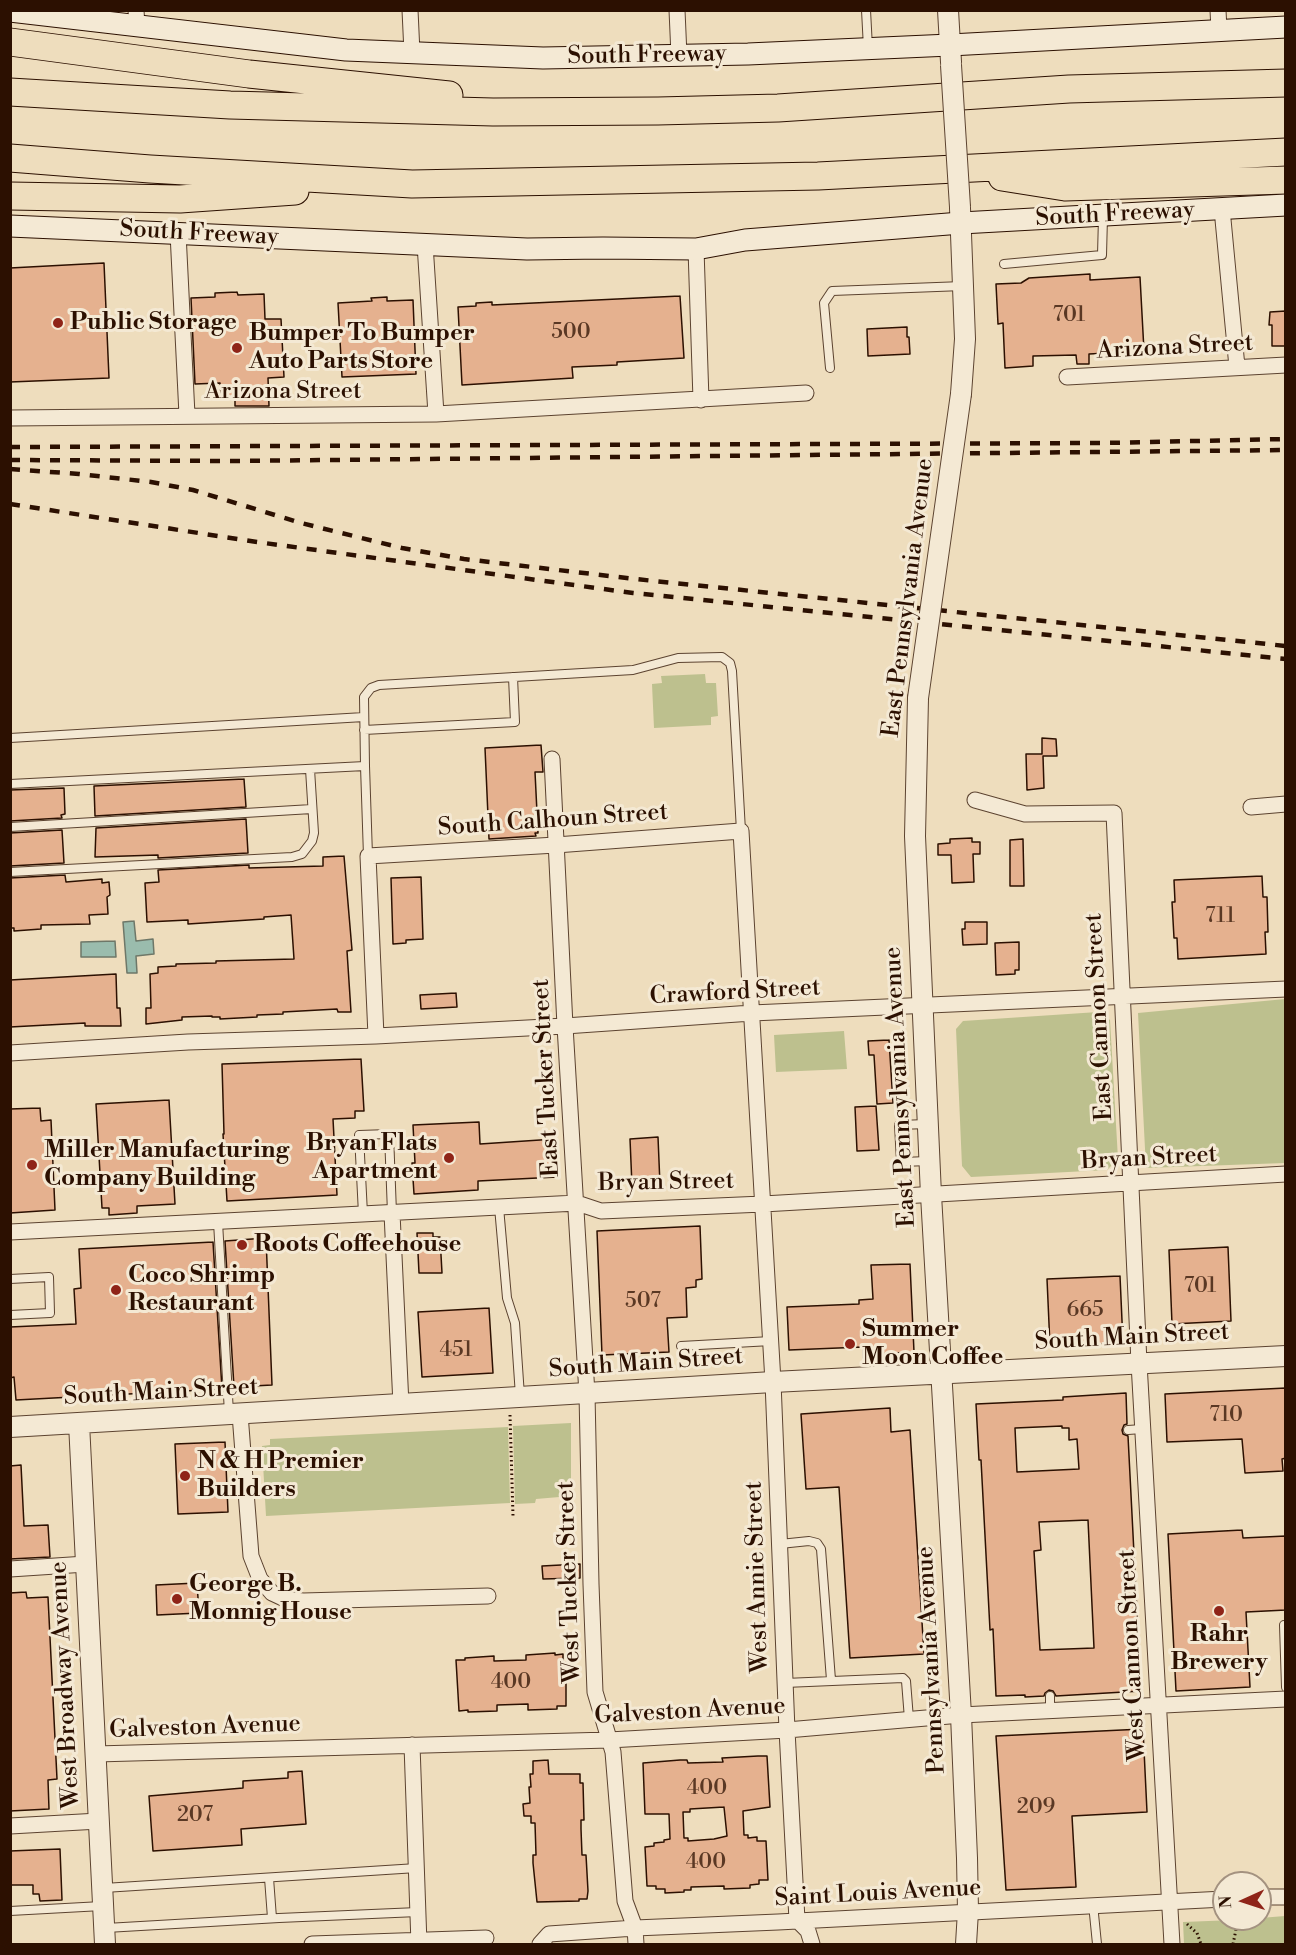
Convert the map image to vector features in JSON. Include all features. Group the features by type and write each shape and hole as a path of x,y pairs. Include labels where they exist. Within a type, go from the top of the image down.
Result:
{"highway":[{"path":"10,42 249,74 500,100 746,109"},
{"path":"1069,89 1286,67"},
{"path":"10,80 230,105"},
{"path":"10,92 230,105 494,112 746,109 1069,89 1286,84"},
{"path":"818,176 1286,152"},
{"path":"10,158 150,169 412,184"},
{"path":"10,196 180,199 412,184 818,176 981,174 1065,187 1286,180"}],"main road":[{"name":"South Freeway","path":"10,11 136,19 346,50 543,58 868,49 951,55 1218,20 1286,27"},
{"name":"South Freeway","path":"10,226 527,249 696,249 745,240 960,215 1103,215 1286,205"}],"street":[{"path":"410,10 412,53"},
{"path":"677,10 679,56"},
{"name":"East Pennsylvania Avenue","path":"941,1374 915,837 918,698 962,394 965,339 948,10"},
{"path":"1222,209 1237,368"},
{"path":"178,233 188,415"},
{"path":"425,244 436,414"},
{"path":"696,249 701,400"},
{"name":"Arizona Street","path":"1067,377 1286,365"},
{"name":"Arizona Street","path":"10,417 436,414 806,393"},
{"name":"East Tucker Street","path":"552,759 587,1394"},
{"name":"East Cannon Street","path":"975,800 1025,814 1114,813 1139,1363"},
{"path":"1251,807 1286,804"},
{"name":"South Calhoun Street","path":"368,856 741,831"},
{"name":"West Annie Street","path":"741,831 771,1341 797,1920 808,1931 812,1944"},
{"path":"368,856 376,1036"},
{"name":"Crawford Street","path":"10,1053 188,1042 376,1036 565,1026 752,1013 1286,989"},
{"name":"Bryan Street","path":"10,1232 577,1203 600,1211 763,1204 1286,1174"},
{"path":"392,1213 401,1405"},
{"name":"South Main Street","path":"10,1427 773,1382 1286,1356"},
{"name":"West Cannon Street","path":"1139,1363 1135,1429 1158,1705 1172,1944"},
{"name":"Pennsylvania Avenue","path":"941,1374 961,1715 968,1911 966,1944"},
{"name":"West Tucker Street","path":"587,1394 596,1692 613,1752 625,1901 635,1928 636,1944"},
{"path":"235,1415 251,1556 260,1579 272,1593 285,1599 303,1601 488,1596"},
{"name":"West Broadway Avenue","path":"79,1423 104,1940"},
{"path":"10,1569 86,1564"},
{"name":"Galveston Avenue","path":"96,1754 609,1740 787,1730 961,1715 1050,1703 1158,1705 1286,1699"},
{"path":"412,1745 419,1942"},
{"path":"10,1826 99,1821"},
{"name":"Saint Louis Avenue","path":"540,1944 549,1934 635,1928 1212,1899"},
{"path":"312,1944 486,1938"}],"lane":[{"path":"866,10 868,49"},
{"path":"1004,264 1102,255 1103,215"},
{"path":"830,368 824,303 832,291 964,286"},
{"path":"368,856 364,697 371,688 378,685 633,670 678,658 722,657 730,663 741,831"},
{"path":"364,730 515,722 513,677"},
{"path":"10,738 364,717"},
{"path":"10,784 365,766"},
{"path":"10,872 292,857 302,854 312,841 314,833 310,769"},
{"path":"10,827 312,809"},
{"path":"928,1124 899,1125 901,1162 930,1160"},
{"path":"363,1215 359,1135 388,1134 392,1213"},
{"path":"499,1208 507,1298 515,1323 515,1398"},
{"path":"218,1222 235,1415"},
{"path":"10,1279 49,1277 50,1313 10,1316"},
{"path":"681,1346 771,1341"},
{"path":"780,1544 809,1541 817,1543 821,1549 831,1680"},
{"path":"1286,1625 1286,1687"},
{"path":"785,1683 903,1678 906,1681 909,1719"},
{"path":"10,1911 103,1897 269,1878 417,1868"},
{"path":"269,1878 272,1918"},
{"path":"1093,1904 1096,1944"},
{"path":"104,1940 272,1918 418,1912"}],"path":[{"path":"513,1516 515,1398"},
{"path":"1187,1924 1197,1933 1201,1944"}],"green space":[{"path":"705,674 706,683 716,683 718,716 711,717 711,725 654,728 652,684 662,683 661,676"},
{"path":"1285,999 1285,1163 1146,1168 1138,1013"},
{"path":"1098,1012 1110,1020 1118,1159 1107,1170 971,1177 962,1166 956,1029 963,1021"},
{"path":"844,1031 847,1069 776,1072 774,1035"},
{"path":"571,1423 571,1496 536,1499 535,1503 515,1504 513,1426"},
{"path":"508,1427 510,1503 266,1516 262,1446 270,1445 270,1439"},
{"path":"1285,1916 1285,1944 1184,1944 1183,1922 1212,1921 1212,1931 1272,1931 1272,1917"}],"shaded area":[{"path":"134,921 136,941 153,939 154,954 136,956 137,973 127,973 123,922"},
{"path":"115,941 116,957 81,957 81,942"}],"building":[{"name":"Public Storage","path":"104,263 109,378 10,382 10,268"},
{"path":"1090,274 1090,280 1140,277 1144,351 1089,354 1089,364 1077,364 1076,355 1033,356 1033,366 1005,368 1003,323 998,324 996,284 1021,283 1029,278"},
{"name":"Bumper To Bumper Auto Parts Store","path":"237,292 238,295 264,294 265,319 281,319 284,377 268,378 269,406 235,406 235,396 220,397 220,383 195,384 191,298 215,297 215,293"},
{"path":"680,296 684,358 572,367 573,378 462,385 458,307 492,302 492,305"},
{"path":"387,297 387,301 413,300 416,374 342,377 338,303 372,301 371,298"},
{"path":"1286,311 1286,346 1272,346 1270,312"},
{"path":"907,327 910,354 868,356 867,329"},
{"path":"1042,738 1056,739 1057,756 1043,756 1044,788 1027,790 1026,754 1042,754"},
{"path":"541,745 543,772 535,772 538,833 535,833 536,836 489,839 485,748"},
{"path":"244,779 246,807 95,816 94,786"},
{"path":"64,788 65,814 61,815 62,818 10,821 10,790"},
{"path":"246,819 248,853 158,858 158,855 95,857 96,828"},
{"path":"62,830 64,863 10,866 10,833"},
{"path":"972,838 972,842 980,842 980,854 973,854 974,882 952,883 951,855 938,855 938,844 950,843 950,839"},
{"path":"1023,839 1024,886 1010,886 1010,840"},
{"path":"344,856 352,950 347,951 351,1012 338,1012 337,1009 220,1019 220,1017 212,1016 182,1017 182,1020 146,1024 146,1008 151,1008 150,974 158,973 158,967 216,963 216,961 294,959 291,915 188,924 188,920 147,922 145,883 159,882 158,870 249,865 249,868 323,866 323,857"},
{"path":"65,875 66,882 102,879 102,883 109,882 108,914 89,915 90,924 41,925 41,929 14,931 14,928 10,928 10,878"},
{"path":"1262,876 1263,897 1267,897 1266,954 1178,959 1172,902 1175,902 1174,880"},
{"path":"421,877 423,939 406,940 406,943 393,944 391,878"},
{"path":"965,922 987,922 987,944 963,945 962,929 965,929"},
{"path":"1019,942 1019,970 1015,970 1015,974 996,975 995,943"},
{"path":"116,974 117,1008 120,1008 121,1026 85,1026 85,1023 10,1027 10,980"},
{"path":"456,993 457,1007 421,1009 420,995"},
{"path":"889,1040 893,1103 877,1104 874,1055 869,1055 868,1041"},
{"path":"361,1059 364,1111 355,1111 355,1118 333,1119 337,1195 227,1201 222,1064"},
{"path":"169,1100 175,1204 137,1206 137,1213 109,1215 109,1208 102,1208 96,1104"},
{"path":"876,1106 879,1150 857,1151 855,1107"},
{"name":"Miller Manufacturing Company Building","path":"40,1108 41,1121 51,1120 55,1210 10,1213 10,1109"},
{"path":"479,1122 480,1144 555,1139 557,1177 478,1181 478,1190 414,1194 413,1125"},
{"path":"658,1137 660,1185 632,1186 630,1139"},
{"path":"700,1226 702,1279 696,1280 696,1287 686,1288 687,1317 667,1318 669,1352 602,1355 597,1231"},
{"path":"417,1233 433,1233 433,1237 440,1237 442,1273 419,1273"},
{"path":"266,1238 272,1385 234,1387 225,1241"},
{"path":"213,1242 222,1389 16,1400 14,1377 10,1378 10,1327 76,1324 74,1289 81,1288 79,1249"},
{"path":"1228,1247 1231,1321 1172,1324 1169,1250"},
{"path":"910,1264 914,1352 878,1354 879,1358 863,1358 863,1347 789,1350 787,1307 859,1304 859,1300 873,1299 871,1265"},
{"path":"1120,1276 1123,1343 1050,1346 1047,1279"},
{"path":"489,1308 493,1373 422,1377 418,1312"},
{"path":"1286,1388 1286,1458 1282,1459 1283,1471 1245,1473 1242,1439 1167,1442 1165,1394"},
{"path":"1126,1393 1127,1424 1122,1430 1123,1434 1128,1436 1141,1691 1056,1696 1053,1691 1049,1690 1044,1696 996,1696 976,1404 1063,1400 1063,1397","holes":["1062,1426 1062,1428 1069,1428 1069,1440 1077,1439 1079,1469 1017,1472 1015,1428","1088,1520 1094,1648 1040,1650 1034,1551 1041,1550 1039,1522"]},
{"path":"890,1408 891,1432 910,1430 924,1654 850,1658 839,1487 806,1489 801,1414"},
{"path":"225,1442 228,1512 178,1514 175,1444"},
{"path":"21,1465 24,1526 48,1525 50,1557 10,1559 10,1466"},
{"name":"Rahr Brewery","path":"1242,1530 1243,1538 1286,1536 1286,1610 1246,1612 1250,1687 1176,1691 1168,1534"},
{"path":"580,1564 580,1578 543,1579 542,1566"},
{"name":"George B. Monnig House","path":"197,1583 199,1613 157,1615 156,1585"},
{"path":"26,1592 27,1598 48,1597 57,1779 48,1780 49,1809 10,1811 10,1593"},
{"path":"555,1653 555,1655 563,1654 563,1662 566,1662 566,1706 557,1706 557,1709 528,1710 528,1704 497,1705 497,1711 459,1711 456,1660 494,1656 494,1661 526,1660 526,1655"},
{"path":"1143,1729 1147,1812 1072,1816 1076,1887 1006,1890 996,1736"},
{"path":"767,1756 770,1807 743,1811 744,1835 748,1835 748,1838 757,1837 757,1841 766,1841 768,1880 759,1880 759,1884 750,1885 750,1888 691,1887 691,1890 684,1890 684,1892 665,1893 665,1889 647,1886 645,1847 670,1839 669,1814 645,1814 643,1763 680,1760 687,1760 688,1763 723,1762 722,1758","holes":["724,1807 727,1836 688,1841 688,1838 684,1838 683,1812 690,1812 690,1809"]},
{"path":"548,1760 549,1774 580,1774 580,1783 583,1783 582,1855 586,1855 588,1891 587,1899 579,1899 579,1901 537,1902 533,1863 533,1855 536,1855 535,1823 531,1823 531,1816 524,1816 523,1804 530,1803 529,1787 531,1787 530,1774 533,1774 533,1761"},
{"path":"302,1771 306,1824 241,1829 242,1845 153,1851 149,1796 243,1788 243,1781 288,1778 288,1772"},
{"path":"60,1849 62,1900 40,1901 39,1894 33,1894 33,1885 10,1885 10,1851"}],"railway":[{"path":"10,447 1103,443 1286,439"},
{"path":"10,460 233,461 1286,450"},
{"path":"10,469 151,482 193,490 301,523 402,548 464,559 635,579 1286,646"},
{"path":"10,504 257,542 633,593 1286,659"}],"place":[{"name":"Public Storage","path":"58,323"},
{"name":"Bumper To Bumper Auto Parts Store","path":"237,348"},
{"name":"Bryan Flats Apartment","path":"449,1158"},
{"name":"Miller Manufacturing Company Building","path":"32,1165"},
{"name":"Roots Coffeehouse","path":"242,1245"},
{"name":"Coco Shrimp Restaurant","path":"116,1290"},
{"name":"Summer Moon Coffee","path":"850,1344"},
{"name":"N & H Premier Builders","path":"185,1476"},
{"name":"George B. Monnig House","path":"177,1599"},
{"name":"Rahr Brewery","path":"1219,1611"}]}
